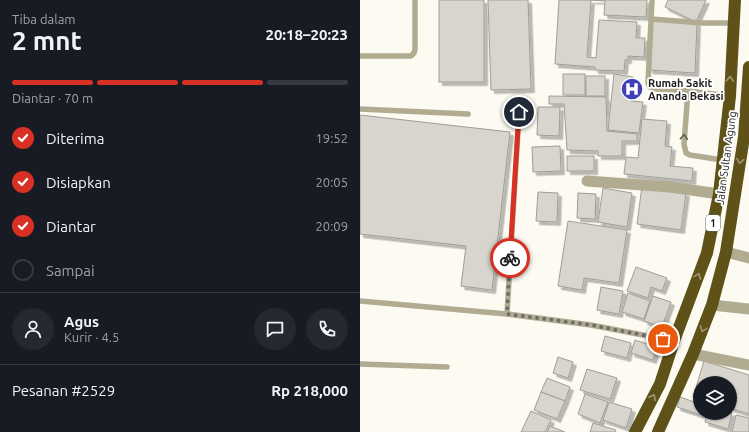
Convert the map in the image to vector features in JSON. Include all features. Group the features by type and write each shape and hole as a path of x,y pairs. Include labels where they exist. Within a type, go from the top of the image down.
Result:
{"highway":[{"name":"Jalan Sultan Agung","path":"635,432 660,384 674,341 707,253 719,194 730,96 735,0"},
{"name":"Jalan Sultan Agung","path":"658,432 693,354 712,305 726,252 746,138 749,67"}],"street":[{"path":"587,180 670,187 719,194"},
{"path":"726,252 749,258"},
{"path":"712,305 749,309"},
{"path":"693,354 749,365"}],"lane":[{"path":"360,56 411,56 413,54 415,49 415,0"},
{"path":"652,0 648,83 650,87 657,89 730,96"},
{"path":"651,19 703,23 733,23"},
{"path":"688,91 684,144 686,153 722,160"},
{"path":"360,109 468,114"},
{"path":"507,314 519,112"},
{"path":"360,301 507,314 591,325 674,341"},
{"path":"360,364 447,367"}],"building":[{"path":"439,0 484,0 484,82 439,82"},
{"path":"488,0 528,0 531,89 491,90"},
{"path":"559,0 591,0 587,57 596,58 599,20 637,22 636,38 645,38 644,57 628,56 628,60 625,60 624,71 595,70 595,67 555,64"},
{"path":"591,0 647,0 646,17 604,15 605,1"},
{"path":"668,0 706,0 696,22 665,7"},
{"path":"651,19 697,23 695,73 649,70"},
{"path":"563,74 585,74 585,95 563,95"},
{"path":"614,74 633,77 631,101 643,102 639,133 608,130"},
{"path":"586,76 605,76 605,96 586,96"},
{"path":"549,96 606,97 607,131 637,134 637,141 622,141 622,156 598,156 598,151 567,150 564,104 549,104"},
{"path":"538,107 560,107 559,136 537,135"},
{"path":"360,115 510,132 492,290 461,286 466,246 360,234"},
{"path":"642,119 667,121 665,146 672,147 670,166 693,168 692,181 624,174 626,157 638,158"},
{"path":"560,146 561,171 533,172 532,147"},
{"path":"567,156 594,156 594,171 567,171"},
{"path":"642,186 686,193 681,230 637,224"},
{"path":"603,188 632,193 627,227 598,222"},
{"path":"538,192 558,193 557,222 536,221"},
{"path":"578,193 596,194 595,219 577,218"},
{"path":"568,221 627,230 619,283 584,278 582,290 558,286"},
{"path":"636,267 667,278 662,291 651,287 648,298 627,291"},
{"path":"601,287 623,291 619,314 597,310"},
{"path":"628,293 650,301 644,319 622,312"},
{"path":"653,296 671,302 662,327 644,321"},
{"path":"605,336 631,343 627,358 601,351"},
{"path":"635,340 657,347 653,360 631,353"},
{"path":"558,357 573,362 568,378 553,373"},
{"path":"704,361 749,375 749,414 737,410 737,376 699,376"},
{"path":"587,369 617,378 610,399 580,390"},
{"path":"547,378 570,387 565,401 541,392"},
{"path":"541,392 565,401 557,419 534,410"},
{"path":"585,394 608,402 600,423 578,414"},
{"path":"680,397 693,402 693,412 677,407"},
{"path":"609,402 632,409 626,428 603,420"},
{"path":"531,411 551,420 545,432 521,432"},
{"path":"737,415 749,418 749,432 732,432 735,420 737,420"},
{"path":"705,420 730,420 728,429 705,422"},
{"path":"593,423 616,430 615,432 590,432"},
{"path":"550,426 565,432 547,432"}],"way so far":[{"path":"510,258 507,314 591,325 663,339"}],"place":[{"name":"Rumah Sakit Ananda Bekasi","path":"632,89"}],"route":[{"path":"510,258 519,112"}]}
